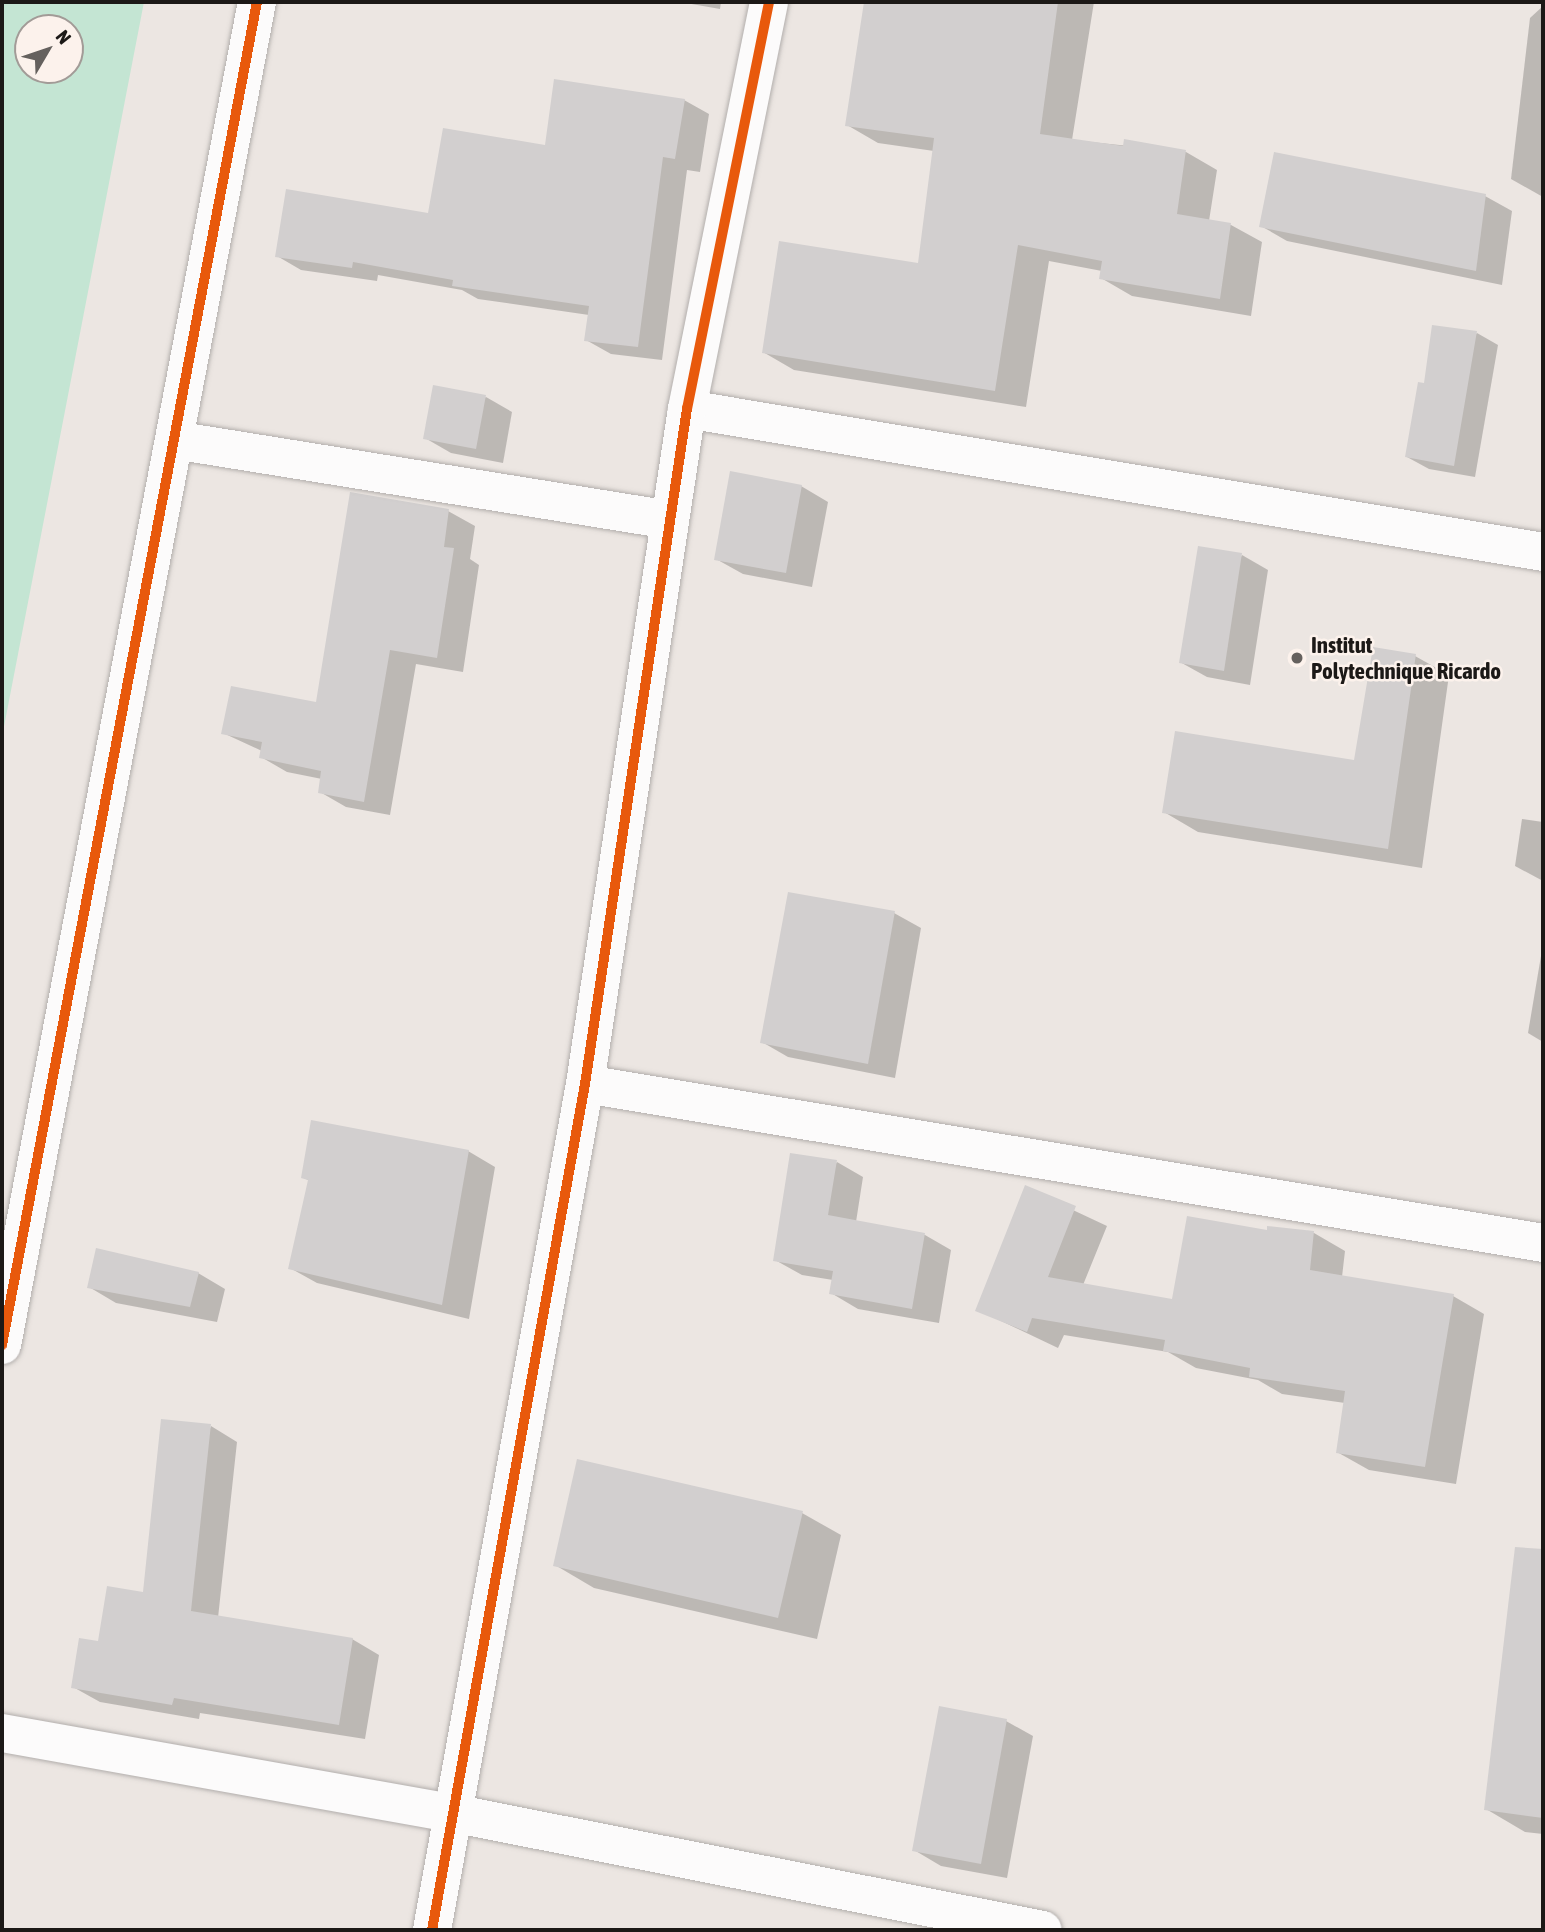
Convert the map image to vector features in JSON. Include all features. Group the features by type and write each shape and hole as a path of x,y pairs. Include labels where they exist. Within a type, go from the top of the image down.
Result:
{"street":[{"path":"2,1345 257,2"},
{"path":"432,1930 585,1084 687,409 769,2"},
{"path":"687,409 1543,552"},
{"path":"174,440 670,520"},
{"path":"585,1084 1543,1243"},
{"path":"2,1733 452,1813 1043,1930"}],"green space":[{"path":"2,2 144,2 2,737"}],"building":[{"path":"864,2 1058,2 1040,134 1123,146 1124,139 1186,150 1177,214 1231,223 1220,299 1099,279 1102,261 1018,245 995,391 762,353 779,241 918,263 934,138 845,126"},
{"path":"554,79 685,99 675,159 663,157 638,347 584,341 589,306 452,286 453,280 353,262 352,268 275,257 286,189 428,213 443,128 545,145"},
{"path":"1274,152 1486,194 1476,271 1259,227"},
{"path":"1432,325 1477,331 1454,466 1405,457 1418,382 1424,383"},
{"path":"433,385 486,395 476,449 423,439"},
{"path":"730,471 802,485 786,573 714,560"},
{"path":"350,492 449,509 444,547 454,548 437,658 390,650 364,802 318,793 321,771 259,758 262,742 221,734 231,686 316,702"},
{"path":"1198,546 1242,553 1224,671 1179,663"},
{"path":"1373,647 1416,654 1388,849 1162,813 1175,731 1354,760"},
{"path":"788,892 895,911 868,1064 760,1043"},
{"path":"311,1120 469,1150 442,1305 288,1269 308,1180 301,1178"},
{"path":"790,1153 837,1160 828,1215 925,1233 912,1309 829,1294 833,1271 773,1261"},
{"path":"1025,1185 1076,1206 1048,1277 1172,1299 1187,1216 1267,1230 1267,1226 1314,1231 1310,1270 1454,1294 1425,1467 1336,1453 1345,1391 1249,1377 1250,1368 1163,1351 1165,1340 1032,1318 1027,1332 975,1311"},
{"path":"96,1248 199,1272 190,1307 87,1288"},
{"path":"161,1419 211,1424 191,1611 353,1638 339,1725 174,1698 172,1705 71,1688 79,1638 98,1641 107,1586 143,1592"},
{"path":"577,1459 803,1511 778,1618 553,1566"},
{"path":"1515,1547 1543,1549 1543,1818 1484,1810"},
{"path":"939,1706 1007,1719 981,1864 912,1851"}],"cycle path":[{"path":"2,1345 257,2"},
{"path":"432,1930 585,1084 687,409 769,2"}],"place":[{"name":"Institut Polytechnique Ricardo","path":"1297,658"}]}
